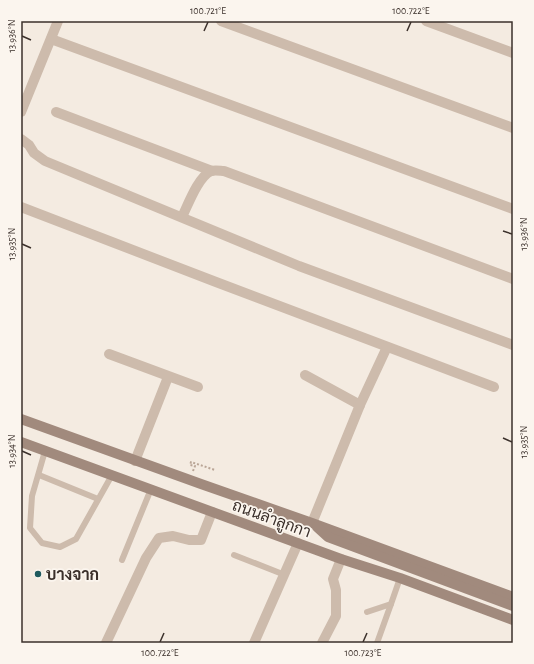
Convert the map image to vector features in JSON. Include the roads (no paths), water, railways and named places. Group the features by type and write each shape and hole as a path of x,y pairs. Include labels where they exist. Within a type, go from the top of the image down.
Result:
{"main road":[{"name":"ถนนลำลูกกา","path":"21,419 312,522 513,597"},
{"name":"ถนนลำลูกกา","path":"21,442 513,620"},
{"name":"ถนนลำลูกกา","path":"312,522 328,537 513,606"}],"street":[{"path":"21,112 58,21"},
{"path":"221,21 513,128"},
{"path":"426,21 513,53"},
{"path":"51,39 513,209"},
{"path":"56,112 212,171 224,171 513,279"},
{"path":"21,139 29,145 34,153 45,160 299,266 513,345"},
{"path":"182,217 196,188 202,179 212,171"},
{"path":"21,207 494,387"},
{"path":"312,522 360,405 387,347"},
{"path":"109,354 198,387"},
{"path":"305,375 360,405"},
{"path":"135,460 168,377"},
{"path":"106,643 146,558 159,538 173,536 189,540 201,540 212,512"},
{"path":"254,643 298,543"},
{"path":"322,643 336,616 336,590 333,579 341,559"}],"lane":[{"path":"45,451 32,496 30,528 42,543 60,547 76,539 112,475"},
{"path":"39,475 98,499"},
{"path":"122,560 151,489"},
{"path":"234,556 285,575"},
{"path":"377,643 400,578"},
{"path":"367,612 391,604"}],"place":[{"name":"บางจาก","path":"38,574"}]}
